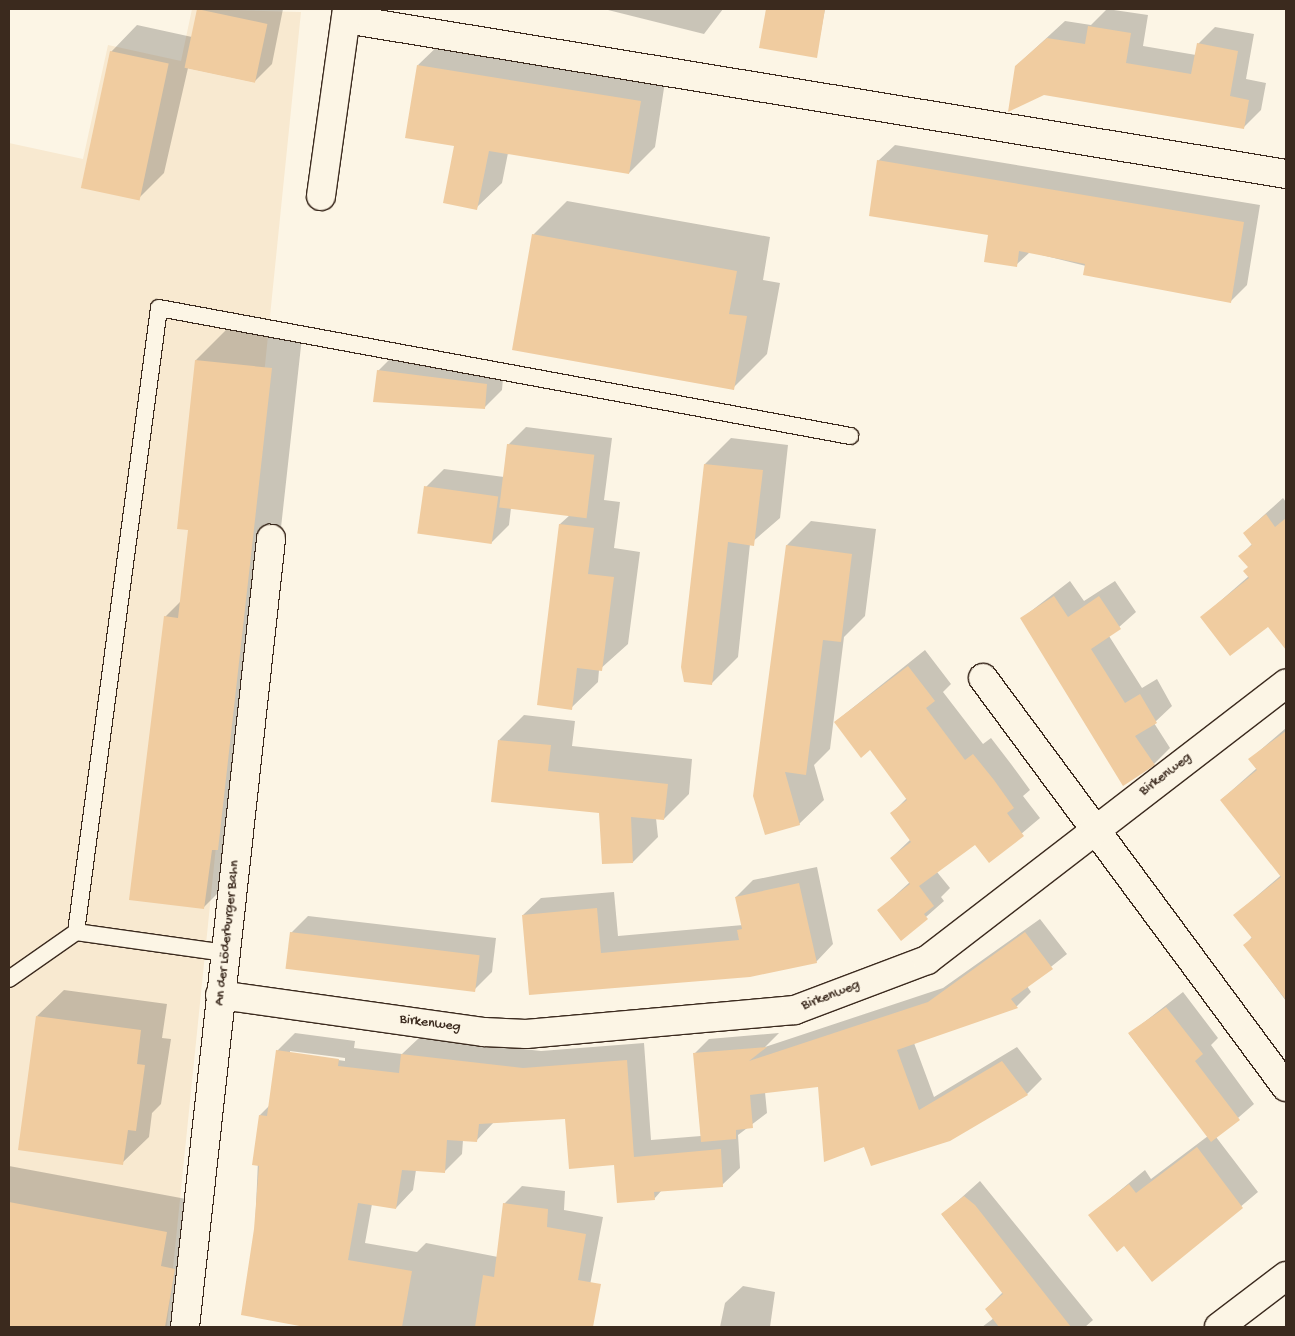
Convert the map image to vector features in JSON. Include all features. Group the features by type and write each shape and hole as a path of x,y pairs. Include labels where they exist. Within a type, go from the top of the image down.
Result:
{"street":[{"path":"321,196 346,14 1286,174"},
{"name":"An der Löderburger Bahn","path":"185,1327 271,539"},
{"path":"983,678 1093,830 1286,1087"},
{"name":"Birkenweg","path":"220,995 484,1032 526,1034 795,1010 927,960 1093,830 1286,684"},
{"path":"1219,1327 1286,1276"}],"lane":[{"path":"76,932 159,308 850,436"},
{"path":"9,979 76,932 226,952"}],"shaded area":[{"path":"192,9 301,12 167,1327 9,1327 9,143 83,159 108,45 181,61"}],"building":[{"path":"197,9 267,24 255,83 185,68"},
{"path":"766,9 825,9 817,58 759,48"},
{"path":"1088,26 1131,33 1126,63 1191,74 1197,43 1238,51 1230,96 1249,100 1244,129 1044,95 1008,112 1015,66 1047,38 1085,44"},
{"path":"110,51 169,63 140,200 81,188"},
{"path":"417,65 641,101 629,174 489,151 477,210 443,203 454,146 405,138"},
{"path":"877,160 1244,222 1231,303 1083,275 1085,264 1019,251 1017,267 984,262 988,235 869,216"},
{"path":"532,234 737,271 729,314 747,316 734,390 512,350"},
{"path":"195,360 272,368 218,850 212,850 204,909 129,900 164,616 178,618 188,530 177,529"},
{"path":"377,370 487,384 485,409 373,402"},
{"path":"507,444 594,455 587,518 499,508"},
{"path":"704,464 763,470 754,546 728,542 712,685 684,682 681,667"},
{"path":"424,486 498,496 492,544 417,534"},
{"path":"1266,514 1275,527 1286,518 1286,650 1268,627 1230,656 1200,617 1249,578 1243,571 1248,567 1238,556 1252,545 1243,533"},
{"path":"559,524 594,528 588,574 614,577 602,671 577,668 572,710 537,705"},
{"path":"786,545 852,554 841,642 823,640 806,775 785,772 800,825 765,835 753,796"},
{"path":"1054,596 1068,617 1099,596 1121,629 1091,649 1125,703 1140,694 1157,723 1135,736 1155,765 1123,786 1020,618"},
{"path":"908,666 935,701 926,708 965,760 973,754 994,780 1014,808 1007,813 1024,836 989,863 975,845 919,886 934,906 924,914 928,919 901,941 877,910 910,884 890,858 911,842 890,813 907,800 870,750 861,758 834,722"},
{"path":"1286,731 1286,1000 1243,945 1252,938 1233,915 1281,877 1220,800 1257,770 1248,759"},
{"path":"498,740 551,745 548,771 668,784 664,820 631,817 633,863 602,864 599,813 491,802"},
{"path":"799,883 817,963 750,977 529,995 522,915 597,908 601,953 739,940 737,930 742,929 735,897"},
{"path":"290,932 480,955 475,992 285,969"},
{"path":"1025,932 1053,969 1011,999 1018,1008 897,1050 919,1110 1002,1061 1028,1095 950,1141 871,1166 864,1147 824,1162 818,1087 750,1095 753,1128 736,1130 736,1139 701,1142 693,1053 767,1047 749,1061 928,1002"},
{"path":"1166,1007 1203,1054 1195,1061 1240,1120 1211,1142 1128,1033"},
{"path":"36,1016 141,1030 137,1064 145,1065 136,1131 128,1130 123,1165 18,1150"},
{"path":"276,1050 339,1059 338,1066 399,1073 401,1054 523,1068 627,1060 634,1157 721,1149 723,1187 654,1192 655,1200 617,1203 614,1165 569,1169 565,1119 479,1124 477,1142 447,1140 445,1173 402,1170 396,1209 358,1203 348,1260 412,1271 402,1327 305,1327 241,1315 254,1229 259,1166 252,1165 259,1115 267,1116"},
{"path":"1197,1147 1243,1208 1152,1282 1124,1246 1117,1252 1088,1215 1129,1184 1136,1193"},
{"path":"964,1196 975,1205 1071,1327 999,1327 985,1309 1003,1294 941,1214"},
{"path":"9,1202 167,1232 161,1266 175,1269 165,1327 9,1327"},
{"path":"503,1203 548,1209 547,1227 586,1234 578,1280 601,1284 593,1327 475,1327 483,1275 494,1277"}]}
